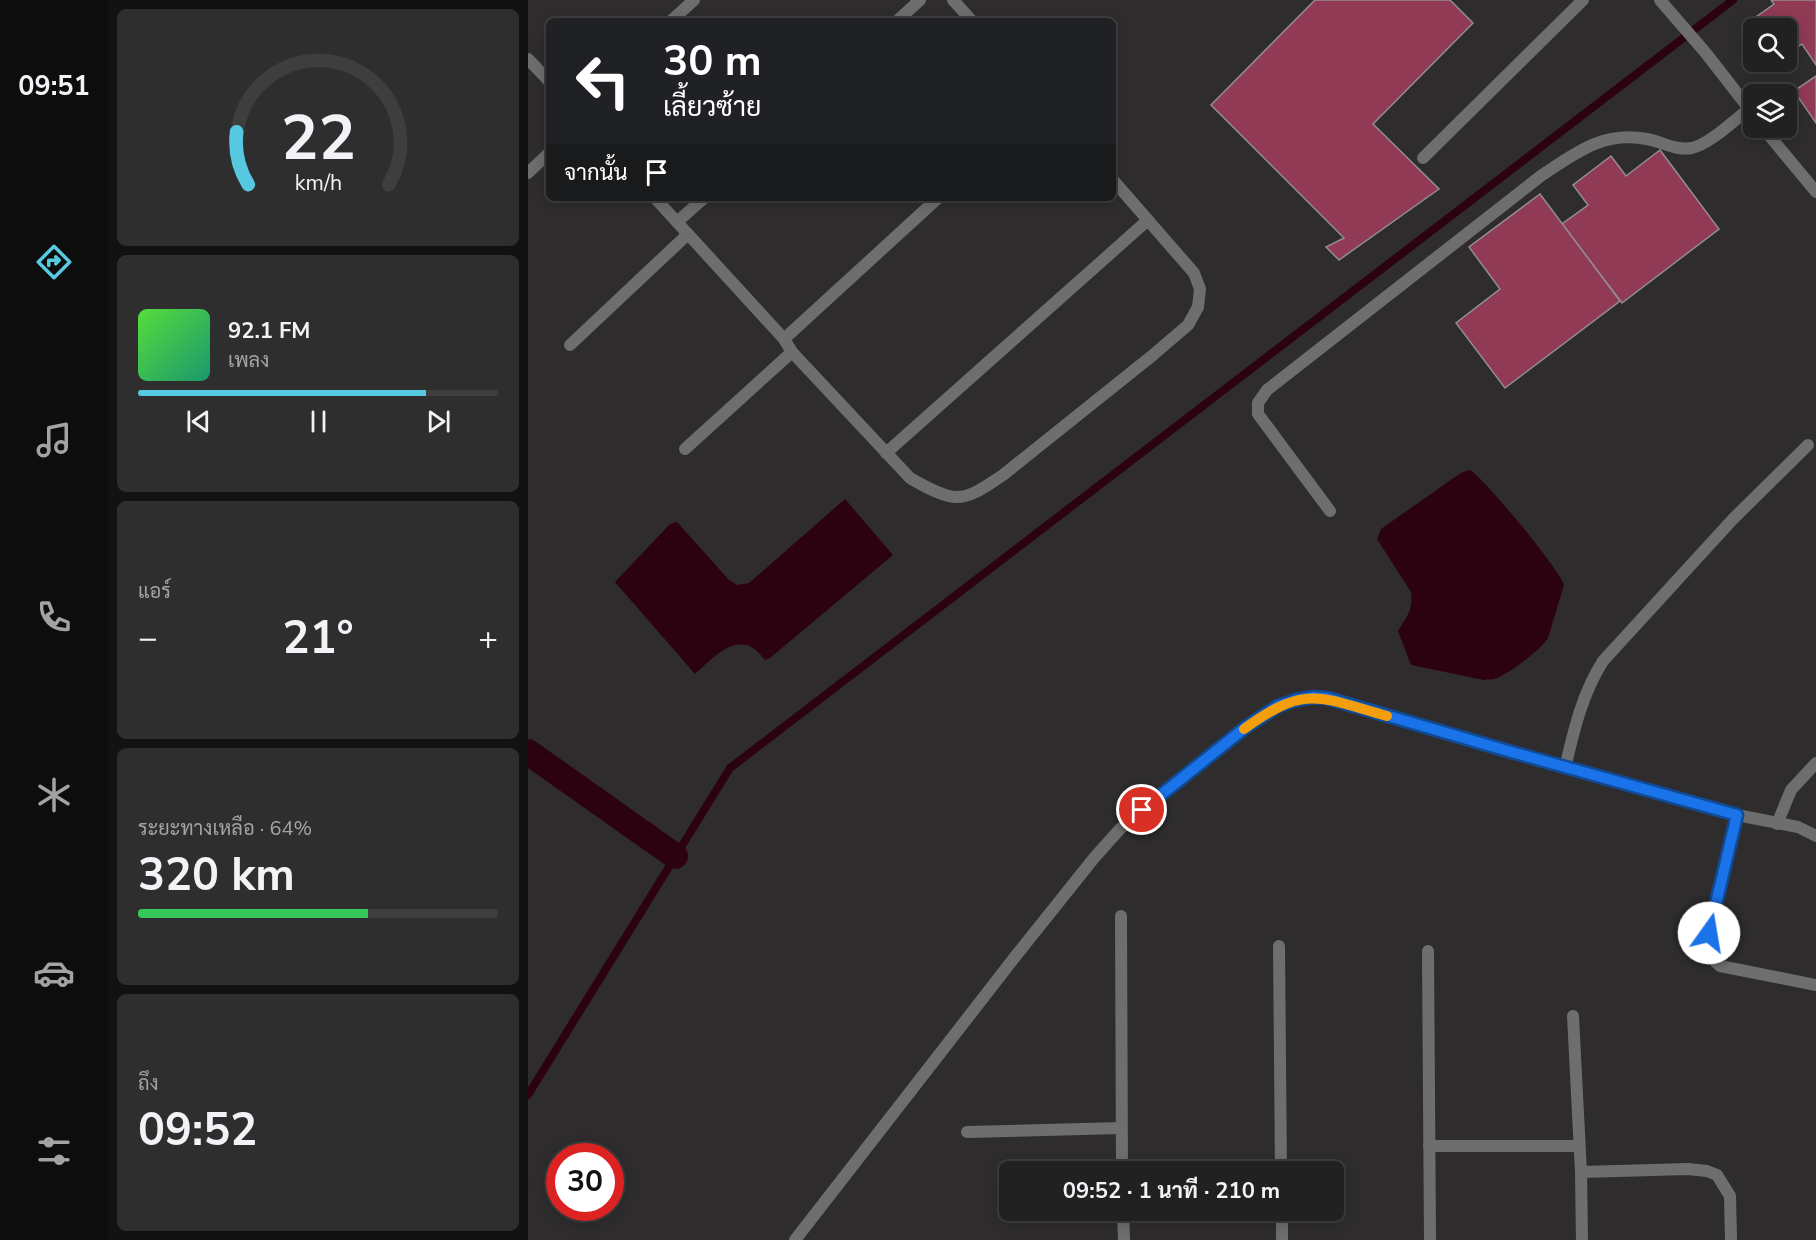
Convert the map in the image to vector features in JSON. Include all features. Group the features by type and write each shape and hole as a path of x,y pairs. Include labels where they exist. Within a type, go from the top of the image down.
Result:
{"street":[{"path":"674,18 694,0"},
{"path":"900,18 920,0"},
{"path":"953,0 969,18"},
{"path":"1423,158 1583,0"},
{"path":"1660,0 1705,52 1743,102"},
{"path":"528,59 546,78"},
{"path":"1330,512 1258,414 1258,403 1268,390 1542,175 1587,146 1609,139 1634,137 1650,139 1675,148 1692,148 1706,142 1743,117"},
{"path":"1771,138 1816,192"},
{"path":"528,172 546,156"},
{"path":"659,201 784,339 792,352 910,478 954,497 977,492 1003,476 1188,325 1198,307 1200,289 1194,273 1116,183"},
{"path":"677,222 701,201"},
{"path":"784,339 935,201"},
{"path":"886,453 1148,220"},
{"path":"570,345 688,234"},
{"path":"685,449 792,352"},
{"path":"1565,768 1584,696 1603,661 1732,519 1808,445"},
{"path":"795,1240 1018,953 1120,829 1169,787 1246,727 1278,706 1313,697 1327,698 1565,768 1737,815 1798,827 1816,836"},
{"path":"1777,824 1791,790 1816,763"},
{"path":"1737,815 1709,933 1708,947 1712,959 1720,966 1816,985"},
{"path":"1121,916 1122,1161"},
{"path":"1279,946 1281,1161"},
{"path":"1428,951 1430,1240"},
{"path":"1574,1016 1582,1240"},
{"path":"967,1132 1121,1128"},
{"path":"1429,1146 1578,1146"},
{"path":"1581,1172 1688,1169 1707,1171 1717,1175 1730,1196 1731,1240"},
{"path":"1123,1221 1124,1240"},
{"path":"1282,1221 1282,1240"}],"shaded area":[{"path":"1470,470 1521,525 1550,562 1564,585 1548,638 1544,643 1500,677 1484,680 1411,665 1398,631 1410,609 1411,592 1377,539 1381,529 1455,477"},
{"path":"845,499 893,555 765,660 751,647 731,646 695,674 615,582 670,524 677,522 729,580 737,585 749,583"}],"building":[{"path":"1315,0 1450,0 1473,23 1373,124 1439,189 1339,260 1326,247 1344,238 1211,105"},
{"path":"1771,0 1816,0 1816,65 1802,44 1797,47 1797,18 1755,18 1774,4"},
{"path":"1816,76 1816,123 1797,95 1797,89"},
{"path":"1660,150 1719,229 1622,303 1562,224 1588,205 1573,185 1611,156 1626,176"},
{"path":"1540,194 1620,301 1505,388 1456,323 1500,289 1469,247"}],"waterway":[{"path":"528,1095 730,768 1733,0"},
{"path":"528,752 675,856"}],"slow traffic":[{"path":"1244,729 1278,706 1313,697 1327,698 1387,716"}],"route":[{"path":"1142,810 1246,727 1278,706 1313,697 1327,698 1737,815 1709,933"}]}
